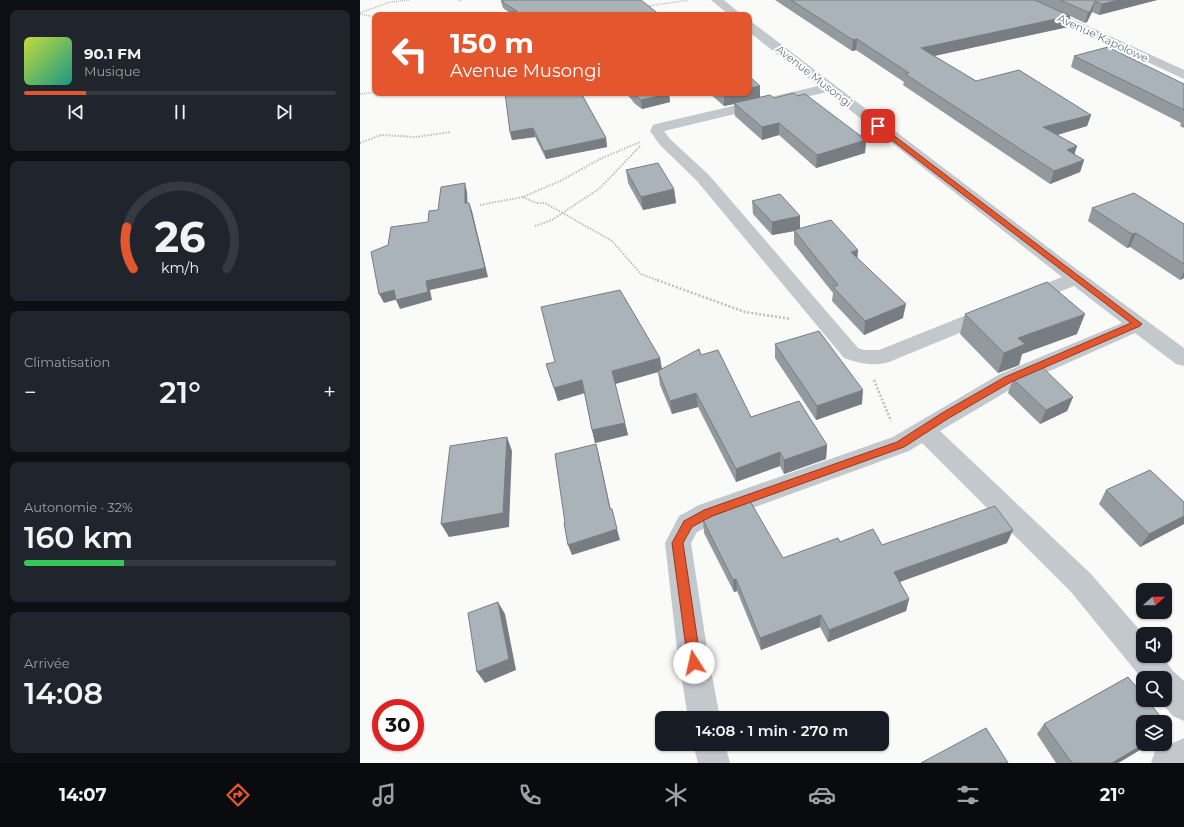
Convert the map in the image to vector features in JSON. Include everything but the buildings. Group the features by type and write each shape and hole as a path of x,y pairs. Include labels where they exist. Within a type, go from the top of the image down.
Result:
{"street":[{"path":"717,0 732,12"},
{"name":"Avenue Kapolowe","path":"1022,0 1184,75"},
{"name":"Avenue Musongi","path":"752,28 1076,278 1184,359"},
{"path":"828,88 665,126 658,128 657,131 665,142 703,178 851,353 864,357 881,357 1076,278"},
{"path":"703,711 692,649 678,543 688,524 708,513 901,444 1008,380 1137,324"},
{"path":"924,430 1082,583 1155,671"},
{"path":"1172,691 1184,705"},
{"path":"711,751 714,763"},
{"path":"1167,763 1184,754"}],"path":[{"path":"360,14 390,2 409,0"},
{"path":"644,7 689,0"},
{"path":"360,14 372,16"},
{"path":"360,94 372,92"},
{"path":"360,143 381,135 416,137 451,132"},
{"path":"480,205 523,197 560,181 600,159 644,140"},
{"path":"535,226 552,220 600,188 638,149"},
{"path":"523,197 536,203 545,203 612,241 641,274 745,312 827,324"},
{"path":"864,357 901,444"}],"route":[{"path":"694,663 678,543 688,524 708,513 901,444 1008,380 1137,324 878,126"}]}
